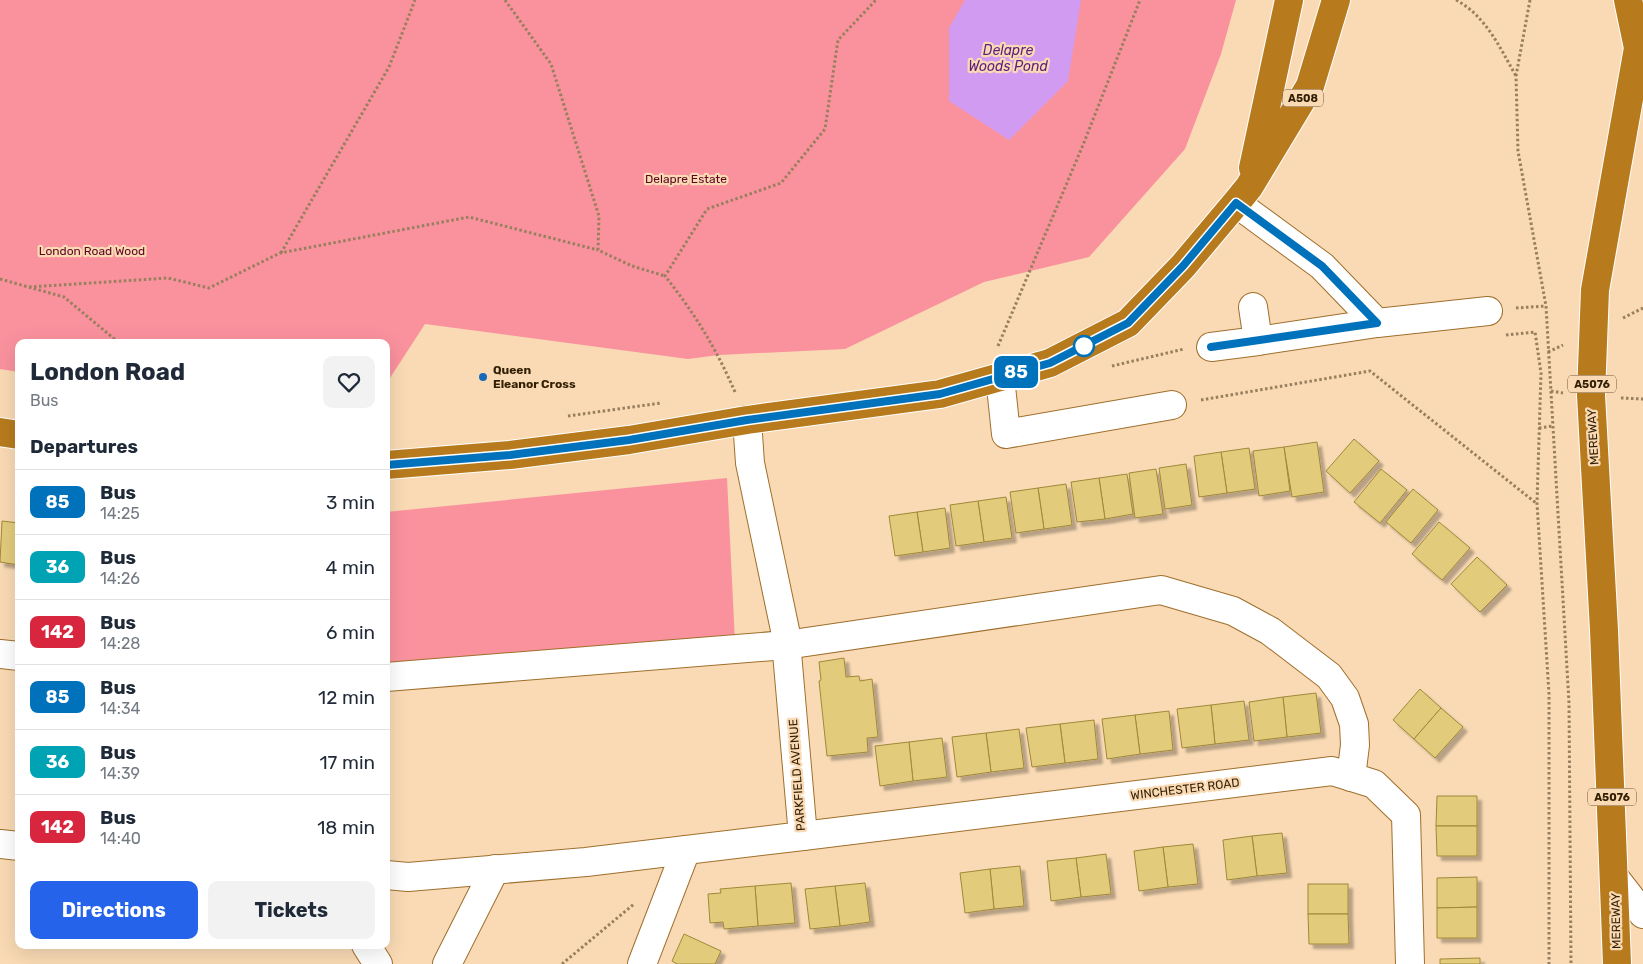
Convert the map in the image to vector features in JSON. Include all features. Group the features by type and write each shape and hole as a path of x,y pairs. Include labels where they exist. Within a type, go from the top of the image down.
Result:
{"highway":[{"name":"A508","path":"1242,195 1289,0"},
{"name":"A508","path":"390,465 510,455 629,440 747,420 940,394 1050,363 1128,323 1183,266 1242,195 1310,86 1336,0"},
{"name":"MEREWAY","path":"1617,964 1615,878 1591,395 1595,290 1638,48 1628,0"},
{"path":"0,432 15,434"}],"street":[{"path":"1242,195 1322,266 1377,323"},
{"path":"1254,307 1258,341"},
{"path":"1211,347 1377,323 1488,310"},
{"path":"991,379 1006,434 1172,405"},
{"name":"PARKFIELD AVENUE","path":"390,875 408,877 495,869 803,836 785,630 750,464 747,420"},
{"path":"390,677 786,645 1161,590 1233,610 1270,631 1329,676 1345,698 1354,724 1355,745 1351,777"},
{"path":"0,654 15,656"},
{"name":"WINCHESTER ROAD","path":"803,836 1332,771 1374,784 1406,815 1410,964"},
{"path":"0,844 15,846"},
{"path":"642,964 686,850"},
{"path":"447,964 495,869"},
{"name":"MEREWAY","path":"1615,878 1643,914"},
{"path":"369,949 378,964"}],"path":[{"path":"280,253 389,67 415,0"},
{"path":"505,0 551,64 598,216 598,250"},
{"path":"665,276 707,209 781,182 825,129 838,40 876,0"},
{"path":"991,379 1140,0"},
{"path":"1456,0 1466,5 1486,25 1516,76"},
{"path":"1530,0 1516,76 1518,151 1546,306 1569,704 1571,964"},
{"path":"29,287 168,278 209,288 280,253 469,217 598,250 632,266 665,276 696,316 719,355 747,420"},
{"path":"0,279 64,297 114,339"},
{"path":"1535,332 1541,373 1536,503 1549,694 1549,964"},
{"path":"1104,368 1176,349 1211,347"},
{"path":"1172,405 1370,371 1536,503"},
{"path":"1539,428 1553,426"},
{"path":"562,964 621,912 637,902"}],"green space":[{"name":"Delapre Estate","path":"0,0 1236,0 1221,54 1185,149 1089,257 984,282 845,349 719,355 688,359 425,324 390,378 390,339 15,339 15,371 0,369"},
{"path":"727,478 735,642 390,670 390,512"}],"water":[{"name":"Delapre Woods Pond","path":"965,0 1081,0 1068,81 1009,140 949,101 949,28"}],"building":[{"path":"1354,439 1379,461 1350,493 1326,471"},
{"path":"1317,442 1324,492 1292,497 1284,447"},
{"path":"1284,447 1290,491 1259,496 1253,451"},
{"path":"1249,448 1255,489 1227,493 1221,452"},
{"path":"1221,452 1227,493 1199,497 1194,456"},
{"path":"1186,464 1192,505 1165,509 1159,468"},
{"path":"1156,469 1163,514 1135,518 1129,473"},
{"path":"1381,469 1407,490 1380,523 1354,502"},
{"path":"1127,474 1133,514 1105,519 1099,478"},
{"path":"1099,478 1105,519 1077,522 1071,482"},
{"path":"1066,484 1072,525 1044,529 1038,488"},
{"path":"1038,488 1044,529 1016,533 1010,492"},
{"path":"1413,489 1438,510 1411,543 1386,522"},
{"path":"1006,497 1012,538 984,542 978,501"},
{"path":"978,501 984,542 956,546 950,505"},
{"path":"945,508 950,548 923,552 917,512"},
{"path":"917,512 923,552 895,556 889,516"},
{"path":"2,521 15,523 15,564 0,562"},
{"path":"1439,522 1470,548 1442,580 1412,554"},
{"path":"1477,557 1507,585 1480,612 1451,584"},
{"path":"844,658 846,677 859,676 860,681 872,679 878,737 867,738 868,752 827,756 819,681 821,680 819,662"},
{"path":"1420,689 1441,708 1414,739 1393,720"},
{"path":"1316,693 1321,733 1287,737 1283,697"},
{"path":"1283,697 1287,737 1254,741 1249,702"},
{"path":"1244,701 1249,740 1215,744 1211,705"},
{"path":"1211,705 1215,744 1182,748 1177,709"},
{"path":"1441,708 1463,727 1435,758 1414,739"},
{"path":"1169,711 1173,750 1140,754 1135,715"},
{"path":"1135,715 1140,754 1107,759 1102,719"},
{"path":"1094,720 1098,759 1065,763 1060,724"},
{"path":"1060,724 1065,763 1032,767 1026,728"},
{"path":"1019,729 1024,768 991,772 986,733"},
{"path":"986,733 991,772 957,777 952,737"},
{"path":"942,738 947,777 913,781 909,742"},
{"path":"909,742 913,781 880,786 875,746"},
{"path":"1437,796 1477,796 1477,826 1436,826"},
{"path":"1436,826 1477,826 1477,856 1437,856"},
{"path":"1282,833 1287,873 1257,876 1252,836"},
{"path":"1252,836 1257,876 1227,880 1223,840"},
{"path":"1193,844 1198,884 1168,887 1163,847"},
{"path":"1163,847 1168,887 1139,891 1134,851"},
{"path":"1106,854 1111,894 1081,897 1076,858"},
{"path":"1076,858 1081,897 1051,901 1047,861"},
{"path":"1020,866 1024,906 994,909 990,869"},
{"path":"990,869 994,909 965,913 960,873"},
{"path":"1477,877 1477,907 1437,908 1437,878"},
{"path":"791,883 795,923 758,926 755,886"},
{"path":"865,883 870,922 840,926 835,886"},
{"path":"1308,884 1348,884 1348,914 1308,914"},
{"path":"755,886 758,926 724,929 723,922 710,923 708,894 721,893 720,889"},
{"path":"835,886 840,926 810,929 805,889"},
{"path":"1477,907 1477,938 1437,938 1437,908"},
{"path":"1308,914 1348,914 1349,944 1309,944"},
{"path":"684,934 721,951 715,964 677,964 672,961"},
{"path":"1480,958 1480,964 1440,964 1440,959"}],"bus line":[{"name":"85","path":"390,465 510,455 629,440 747,420 940,394 1050,363 1128,323 1183,266 1236,203 1322,266 1377,323 1211,347"}],"place":[{"name":"Queen Eleanor Cross","path":"483,377"}],"park label":[{"name":"London Road Wood","path":"92,251"}]}
